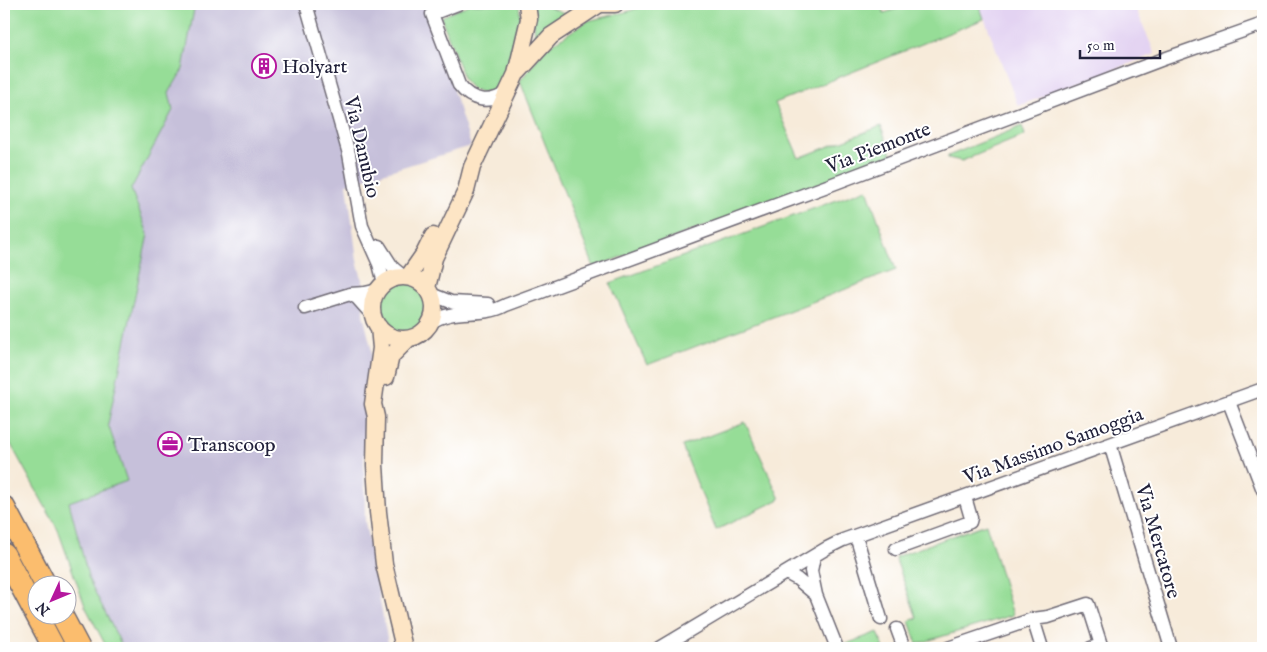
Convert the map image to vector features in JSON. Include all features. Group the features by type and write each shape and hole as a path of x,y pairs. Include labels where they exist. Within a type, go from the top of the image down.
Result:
{"highway":[{"path":"4,507 40,574"},
{"path":"4,554 54,648"},
{"path":"66,624 79,648"}],"street":[{"name":"Via Danubio","path":"306,4 349,154 362,226 380,264 381,286"},
{"path":"458,4 432,14 459,85 472,98 482,100 492,100 507,92"},
{"path":"429,291 434,258 466,191 472,167 516,74 529,19 527,4"},
{"path":"516,74 550,36 591,4 614,4"},
{"name":"Via Piemonte","path":"430,322 448,314 498,310 506,305 1263,24"},
{"path":"406,277 424,254 458,186 472,167"},
{"name":"Via Danubio","path":"359,212 393,268 406,277"},
{"path":"305,308 350,294 365,293 391,279 406,277 418,280 429,291 434,302 434,312 425,330 417,336 398,338 389,335 357,298 350,294"},
{"path":"381,286 374,298 381,348 374,404 376,418 375,465 380,540 404,648"},
{"name":"Via Piemonte","path":"429,291 451,302 506,305"},
{"path":"376,418 380,408 391,356 408,338"},
{"name":"Via Massimo Samoggia","path":"660,648 827,548 1263,389"},
{"path":"1229,402 1263,490"},
{"name":"Via Mercatore","path":"1110,444 1171,648"},
{"path":"896,549 970,522 972,518 965,497"},
{"path":"856,536 881,618"},
{"path":"814,556 811,571 816,595 837,648"},
{"path":"786,573 797,579 816,595"},
{"path":"948,648 1033,619 1048,617 1088,604 1101,645 1091,648"},
{"path":"1033,619 1042,648"},
{"path":"897,629 904,648"}],"shaded area":[{"path":"195,4 458,4 432,14 459,85 453,90 471,146 347,184 357,260 364,287 363,314 371,347 372,370 364,459 365,522 389,648 123,648 89,580 69,501 127,481 108,424 148,234 131,189 173,110 169,93 183,69"},
{"path":"979,4 1134,4 1155,54 1018,106"}],"green space":[{"path":"4,4 195,4 183,69 169,93 173,110 131,189 148,234 108,424 127,481 69,502 89,580 123,648 107,648 85,606 78,586 78,574 74,574 58,530 4,432"},
{"path":"470,4 519,4 521,24 518,52 502,84 492,92 481,93 473,90 464,80 441,17"},
{"path":"532,4 543,4 569,15 539,38 535,35"},
{"path":"646,4 881,4 884,13 912,4 979,4 984,19 775,103 799,158 881,126 892,157 594,267 520,81 545,49 587,21 630,11"},
{"path":"1022,126 1025,135 962,161 948,158 948,156"},
{"path":"867,189 896,270 647,365 610,283"},
{"path":"403,282 413,284 421,289 426,297 428,307 426,317 421,325 413,330 403,332 393,330 385,325 380,317 378,307 380,297 385,289 393,284"},
{"path":"745,422 780,499 716,530 682,446"},
{"path":"986,524 1013,615 917,644 909,621 917,618 895,557"},
{"path":"878,632 884,648 848,648 846,644"}],"place":[{"name":"Holyart","path":"264,66"},
{"name":"Transcoop","path":"170,444"}]}
